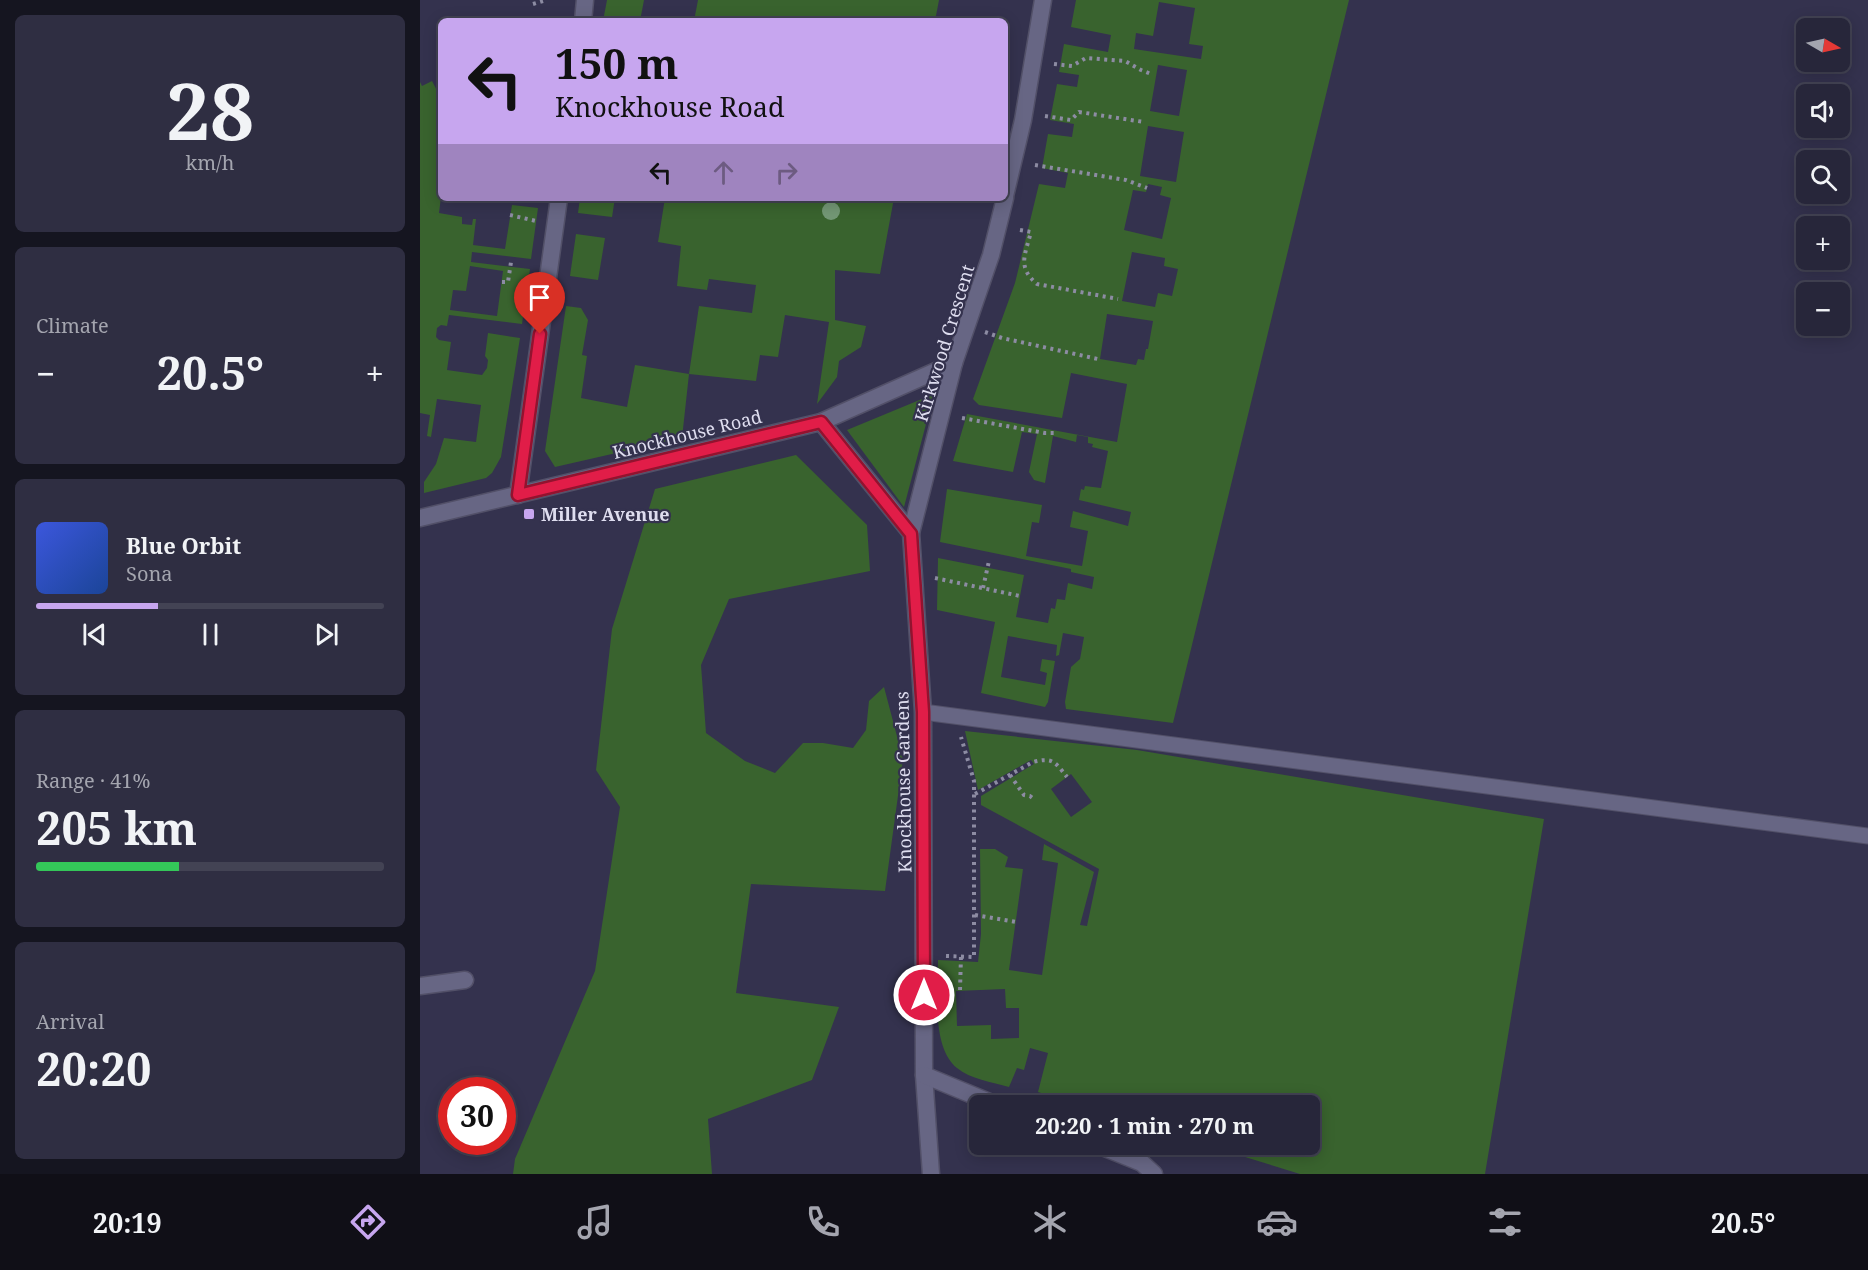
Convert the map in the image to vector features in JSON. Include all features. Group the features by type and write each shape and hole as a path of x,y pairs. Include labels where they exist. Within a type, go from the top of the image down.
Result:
{"street":[{"path":"582,18 585,0"},
{"name":"Kirkwood Crescent","path":"1008,184 1024,113 1043,0"},
{"path":"518,495 559,201"},
{"name":"Kirkwood Crescent","path":"911,534 954,363 991,255 1004,201"},
{"name":"Knockhouse Road","path":"420,519 821,422 954,363"},
{"path":"821,422 911,534"},
{"name":"Knockhouse Gardens","path":"911,534 923,712 924,1075 931,1174"},
{"path":"420,986 465,980"},
{"path":"924,1075 972,1095"},
{"path":"1122,1155 1142,1163 1154,1174"}],"lane":[{"path":"923,712 1868,836"}],"path":[{"path":"533,4 543,1"},
{"path":"1032,62 1072,66 1086,58 1125,61 1151,74"},
{"path":"1024,113 1071,120 1079,112 1144,122"},
{"path":"1013,161 1126,180 1147,188"},
{"path":"998,225 1031,232 1023,264 1027,276 1037,284 1118,299"},
{"path":"502,282 508,282 511,262"},
{"path":"968,325 1002,338 1098,359"},
{"path":"941,414 1044,433 1058,433"},
{"path":"983,588 989,561"},
{"path":"914,573 1020,596"},
{"path":"924,955 974,957 974,781 963,741 948,716"},
{"path":"975,794 1033,762 1049,760 1055,762 1067,777"},
{"path":"1010,775 1024,795 1035,800"},
{"path":"975,915 1016,922"},
{"path":"960,990 961,956"}],"green space":[{"path":"607,0 644,0 641,18 604,18"},
{"path":"698,0 939,0 936,18 695,18"},
{"path":"1076,0 1349,0 1173,723 1066,709 1065,702 1071,667 1080,659 1084,637 1063,633 1059,655 1056,656 1057,645 1008,636 1001,677 1045,685 1047,673 1040,671 1042,659 1055,661 1048,702 1045,707 981,693 995,622 937,610 938,558 1024,575 1016,617 1048,623 1051,608 1055,609 1057,599 1065,600 1068,583 1092,589 1094,577 1071,572 1071,569 940,542 947,489 1042,505 1039,523 1032,522 1026,556 1082,566 1088,531 1070,527 1073,511 1128,526 1131,512 1079,500 1081,489 1084,490 1085,486 1101,488 1108,451 1092,447 1093,444 1088,443 1088,437 1077,435 1076,442 1053,436 1045,483 1034,480 1029,472 1037,434 1022,432 1013,472 953,461 967,414 1117,442 1127,384 1071,373 1062,418 979,405 973,399 1015,283 1039,184 1065,188 1068,173 1042,168 1048,134 1072,137 1074,124 1050,120 1057,84 1077,87 1079,75 1059,72 1064,44 1108,52 1111,35 1071,27","holes":["1159,2 1195,8 1189,44 1203,46 1201,59 1134,49 1136,33 1153,36","1158,65 1187,70 1179,116 1150,111","1148,126 1184,132 1176,182 1140,176","1148,184 1162,187 1160,195 1171,198 1162,239 1124,230 1133,190 1146,192","1132,252 1165,258 1164,266 1178,269 1172,296 1158,293 1155,307 1122,301","1107,314 1153,321 1144,360 1138,359 1136,365 1100,359"]},
{"path":"432,81 438,92 439,213 462,217 462,224 472,225 473,219 476,219 473,245 505,249 512,205 538,208 531,259 472,252 471,262 530,269 522,324 449,315 447,326 441,325 437,328 436,337 439,340 451,342 447,370 482,375 487,368 488,360 485,356 488,333 520,338 501,457 492,473 486,478 424,493 424,482 436,464 444,438 476,442 481,405 437,399 431,437 427,436 430,415 420,413 420,82 422,86","holes":["470,266 503,271 497,316 450,310 453,290 466,291"]},
{"path":"580,201 615,201 612,217 578,213"},
{"path":"665,201 893,201 880,274 835,270 835,320 866,326 861,347 839,361 837,377 817,404 829,322 785,315 778,357 760,355 756,381 689,374 699,306 752,313 756,285 709,279 707,290 677,286 681,246 658,242"},
{"path":"576,234 605,238 598,280 570,276"},
{"path":"566,306 581,308 588,320 582,355 587,356 581,398 627,407 635,365 689,374 682,438 555,467 545,451"},
{"path":"934,394 904,507 847,430"},
{"path":"796,455 867,525 870,571 729,599 701,665 706,733 745,761 775,773 803,743 823,743 853,748 866,730 869,701 884,687 903,759 885,891 751,884 736,993 839,1007 812,1080 708,1119 712,1174 513,1174 515,1159 595,971 620,807 596,770 612,629 655,489"},
{"path":"965,731 1137,750 1544,819 1485,1174 1300,1174 1238,1155 1320,1155 1320,1095 1047,1095 1038,1092 1048,1053 1030,1048 1024,1070 1017,1068 1009,1087 975,1078 957,1068 949,1059 940,1033 937,1002 938,960 978,962 981,934 980,849 995,849 1008,857 1005,867 1023,869 1009,970 1042,975 1058,863 1042,860 1044,844 1094,872 1080,925 1087,926 1099,869 981,805 981,796 1034,764 1031,760 978,790","holes":["1071,774 1092,802 1071,817 1051,789","1005,989 1006,1008 1019,1008 1019,1038 991,1039 991,1025 957,1026 956,991"]}],"place":[{"name":"Miller Avenue","path":"529,514"}],"route":[{"path":"540,334 518,495 821,422 911,534 923,712 924,995"}]}
